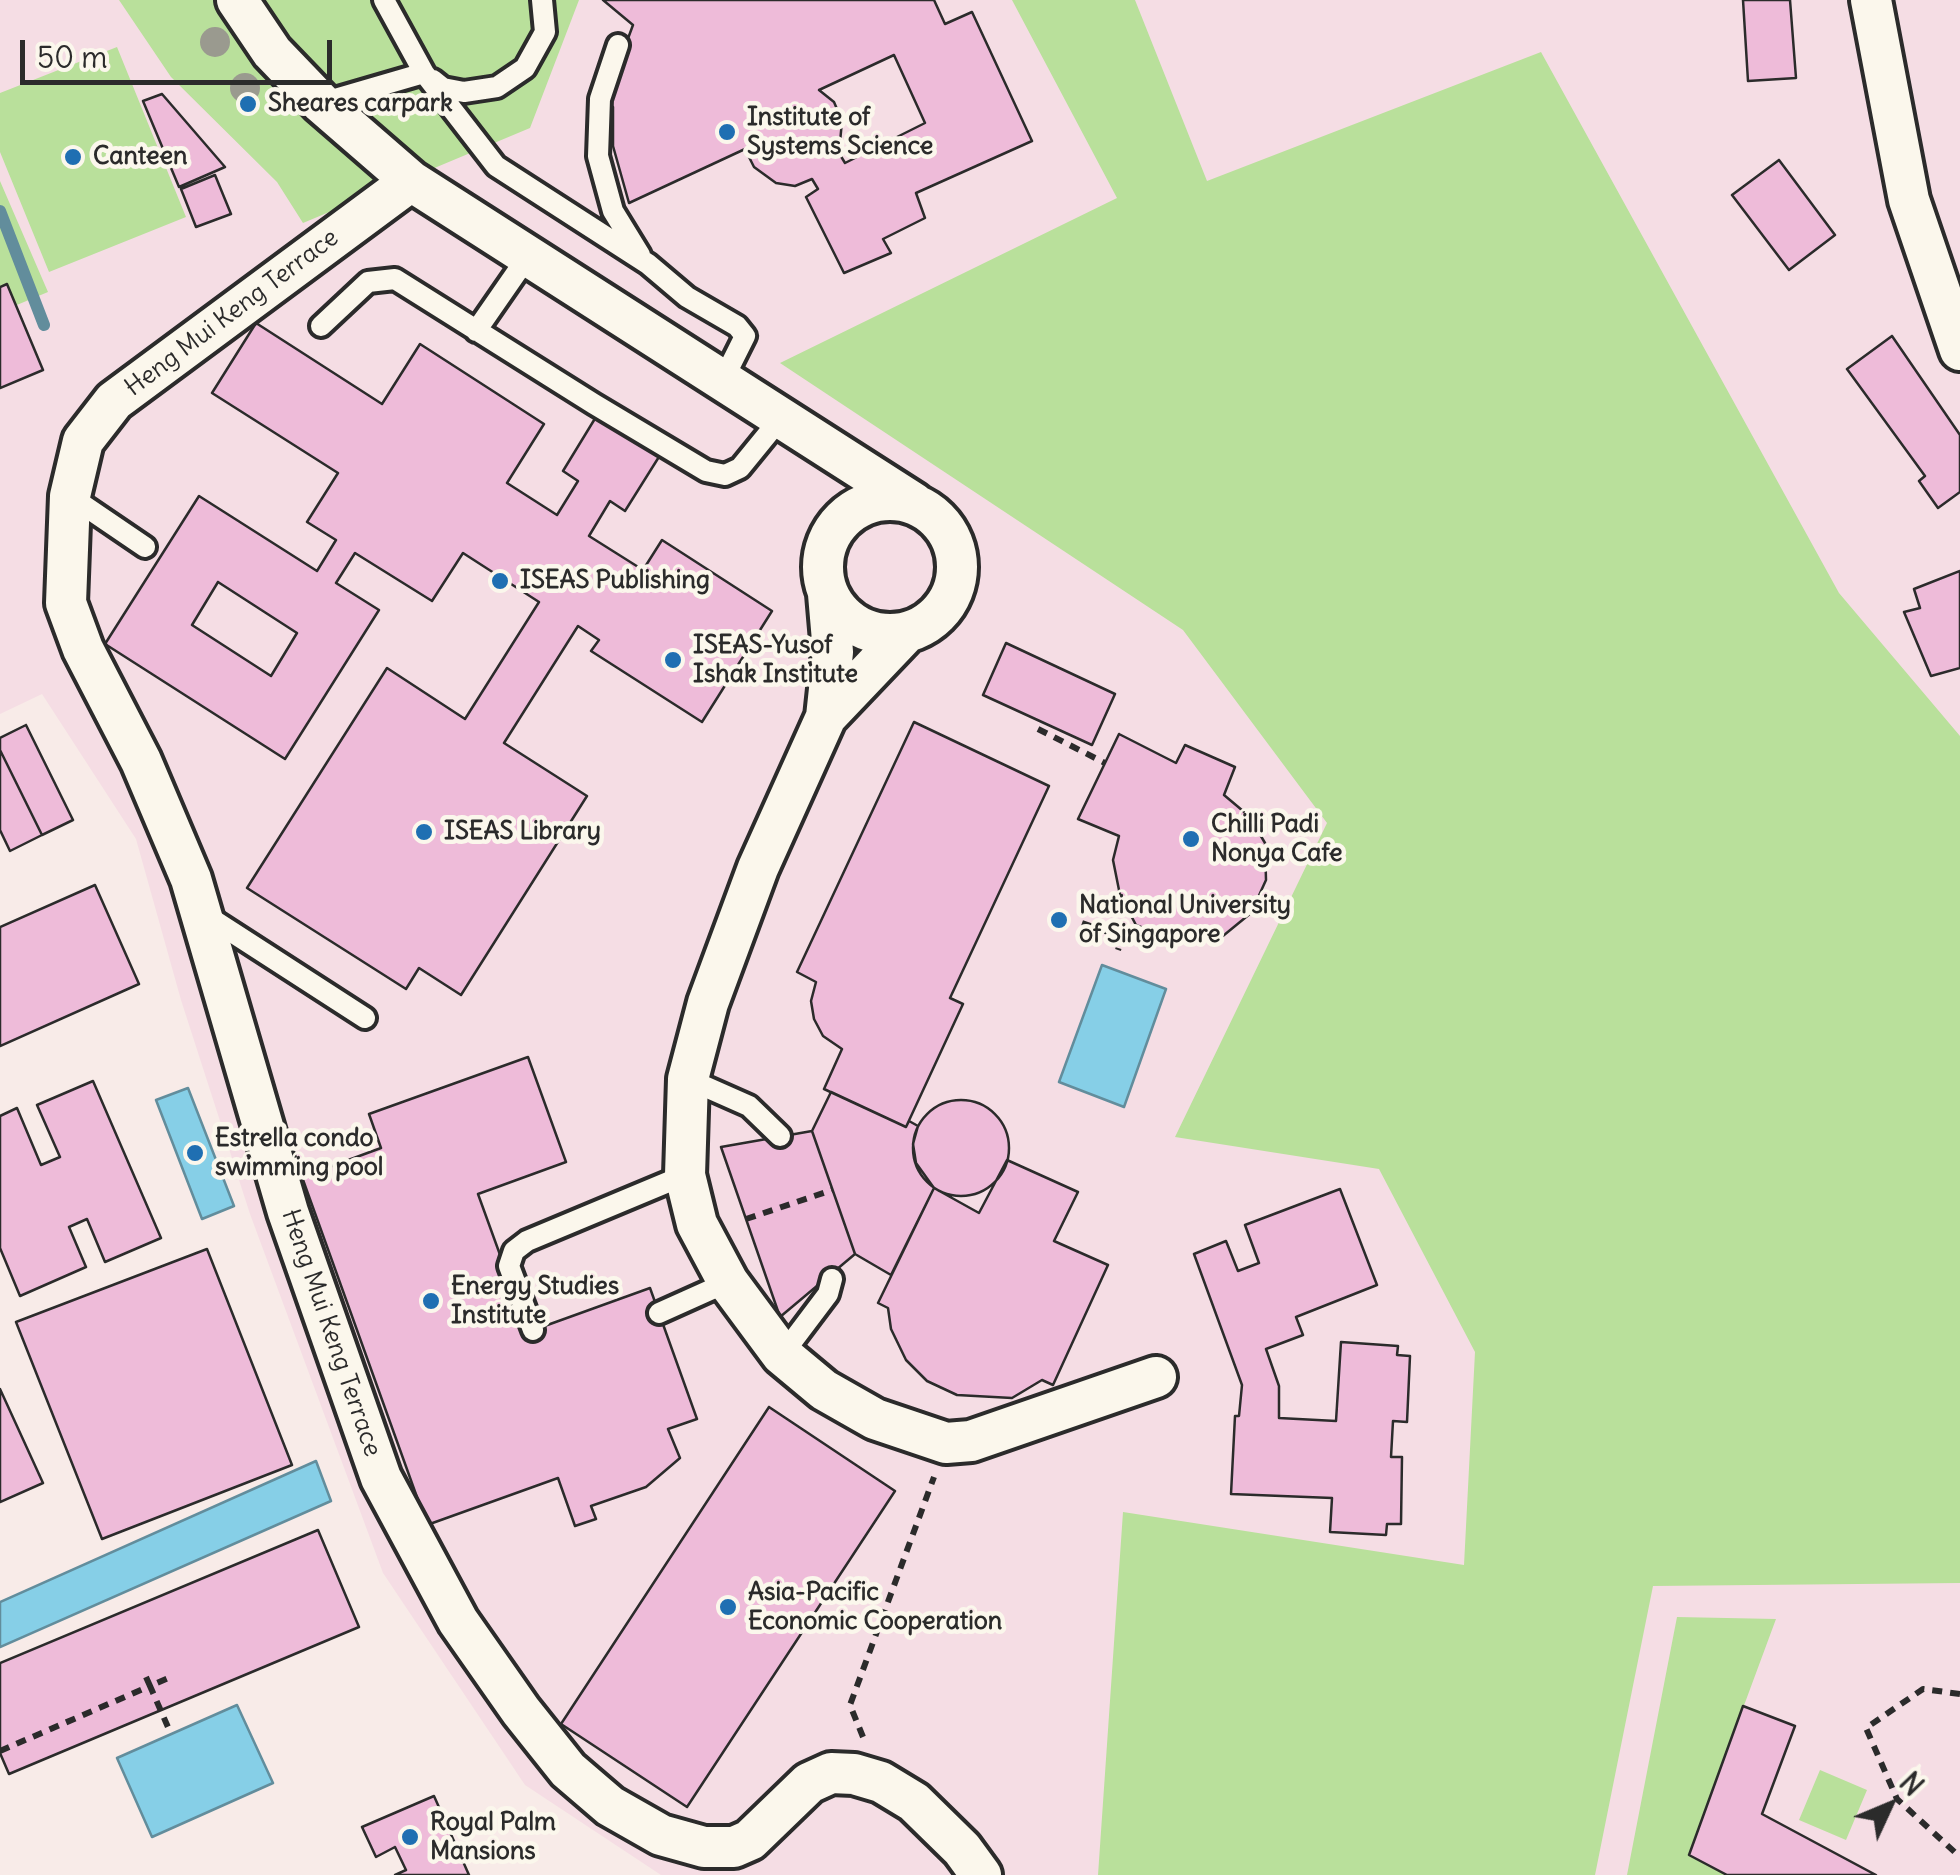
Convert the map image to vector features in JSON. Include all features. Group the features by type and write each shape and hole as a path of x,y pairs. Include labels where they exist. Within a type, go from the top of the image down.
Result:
{"street":[{"path":"237,0 272,52 322,103 411,181 942,523 958,554 956,589 936,618 906,634 826,717"},
{"path":"1870,0 1909,200 1960,350"},
{"name":"Heng Mui Keng Terrace","path":"411,181 114,401 83,441 70,496 66,603 83,649 148,777 202,913 288,1212 382,1478 458,1621 568,1770 610,1806 661,1834 704,1847 734,1847 750,1840 808,1783 831,1773 881,1782 914,1802 962,1849 981,1875"},
{"path":"817,444 828,482 831,535 823,574 832,652 826,717 758,868 708,1004 688,1078 685,1175 697,1224 728,1282 782,1354 824,1390 875,1419 946,1443 970,1441 1156,1377"},
{"path":"831,535 852,511 882,500 914,503"},
{"path":"828,594 847,620 875,634 906,634"}],"lane":[{"path":"384,0 424,72 496,166 648,264 745,336 722,382"},
{"path":"424,72 444,88 464,92 497,87 525,68 545,32 542,0"},
{"path":"618,45 600,99 598,156 612,212 648,264"},
{"path":"322,103 424,72"},
{"path":"476,331 528,256"},
{"path":"321,326 368,282 395,279 706,471 725,476 740,468 780,419"},
{"path":"70,496 145,548"},
{"path":"202,913 365,1018"},
{"path":"688,1078 748,1106 780,1136"},
{"path":"533,1330 509,1266 514,1251 527,1241 685,1175"},
{"path":"782,1354 828,1294 832,1279"},
{"path":"659,1313 728,1282"}],"path":[{"path":"1038,729 1105,763"},
{"path":"1082,923 1122,937 1118,950"},
{"path":"746,1219 832,1190"},
{"path":"881,1782 850,1706 946,1443"},
{"path":"146,1677 171,1734"},
{"path":"0,1751 172,1677"},
{"path":"1960,1694 1923,1689 1866,1728 1897,1799 1960,1857"}],"shaded area":[{"name":"National University of Singapore","path":"0,0 1960,0 1960,1875 661,1875 525,1785 383,1573 250,1214 181,1000 136,839 42,694 0,714"}],"green space":[{"path":"119,0 579,0 530,128 303,223 277,182 171,77"},
{"path":"1012,0 1135,0 1207,181 1541,52 1839,593 1960,736 1960,1583 1653,1586 1595,1875 1098,1875 1123,1512 1464,1565 1475,1352 1379,1169 1175,1137 1327,823 1183,630 780,363 1117,198"},
{"path":"117,47 186,217 49,272 0,152 0,93"},
{"path":"0,181 48,292 0,312"},
{"path":"1677,1617 1776,1619 1689,1854 1727,1875 1627,1875"},
{"path":"1820,1770 1867,1790 1846,1840 1799,1820"}],"water":[{"path":"1102,965 1166,989 1124,1107 1059,1082"},
{"name":"Estrella condo swimming pool","path":"188,1088 234,1206 202,1219 156,1100"},
{"path":"316,1461 331,1501 0,1647 0,1602"},
{"path":"237,1705 273,1783 152,1837 117,1758"}],"building":[{"name":"Institute of Systems Science","path":"603,0 934,0 945,24 972,12 1032,141 916,193 925,218 883,239 891,253 844,273 806,197 818,189 812,179 795,186 776,183 754,167 745,149 629,203 613,146 613,107 604,103 633,25","holes":["894,55 925,123 845,163 839,153 842,121 834,102 819,90"]},
{"path":"1743,0 1790,0 1796,78 1748,81"},
{"path":"162,94 225,167 179,187 143,101"},
{"path":"1779,160 1835,235 1789,270 1732,195"},
{"path":"215,175 231,214 196,227 181,189"},
{"path":"7,284 43,370 0,388 0,287"},
{"name":"ISEAS-Yusof Ishak Institute","path":"256,323 382,404 420,344 544,424 507,483 557,515 578,481 563,471 599,412 662,452 625,511 610,501 589,536 643,570 662,540 772,611 702,722 591,651 599,640 578,626 504,743 587,796 461,995 419,968 406,989 247,888 387,668 465,719 539,602 463,553 432,601 355,553 336,583 379,610 285,759 105,644 199,496 317,571 336,540 307,522 338,473 212,393","holes":["218,582 297,633 271,676 192,625"]},
{"path":"1892,336 1960,435 1960,492 1938,508 1919,481 1925,476 1847,369"},
{"path":"1960,571 1960,668 1931,676 1904,612 1920,608 1914,589"},
{"path":"1006,643 1115,694 1092,745 983,695"},
{"path":"914,722 1049,786 950,998 963,1004 906,1127 824,1089 842,1049 823,1036 814,1019 811,1001 816,982 797,972"},
{"path":"26,725 73,820 42,835 0,750 0,738"},
{"name":"Chilli Padi Nonya Cafe","path":"1119,734 1176,763 1185,745 1235,767 1224,795 1249,816 1265,843 1266,880 1251,913 1218,940 1177,942 1136,925 1120,895 1113,860 1119,836 1078,819"},
{"path":"0,750 42,835 10,851 0,830"},
{"path":"95,885 139,984 0,1046 0,927"},
{"name":"Energy Studies Institute","path":"528,1057 566,1162 478,1194 528,1332 650,1288 697,1419 668,1429 680,1458 646,1487 591,1506 596,1519 575,1526 558,1478 427,1525 302,1177 381,1148 369,1114"},
{"path":"93,1081 161,1238 105,1262 87,1219 69,1227 86,1267 20,1296 0,1248 0,1116 17,1108 41,1165 60,1157 37,1105"},
{"path":"831,1092 906,1127 909,1121 918,1126 913,1144 916,1163 934,1188 891,1275 855,1254 812,1131"},
{"path":"961,1100 979,1104 995,1114 1005,1130 1009,1148 1005,1166 995,1182 979,1192 961,1196 943,1192 927,1182 917,1166 913,1148 917,1130 927,1114 943,1104"},
{"path":"812,1131 855,1254 780,1317 721,1147"},
{"path":"1007,1160 1078,1192 1054,1241 1108,1265 1053,1385 1042,1380 1012,1398 957,1395 927,1381 906,1360 891,1329 888,1308 878,1303 934,1188 979,1213"},
{"path":"1340,1189 1377,1285 1296,1317 1303,1335 1266,1349 1279,1386 1279,1418 1336,1421 1341,1342 1398,1346 1397,1355 1410,1356 1407,1422 1393,1421 1391,1457 1402,1457 1401,1524 1387,1524 1386,1535 1330,1532 1332,1498 1231,1494 1235,1416 1239,1416 1242,1385 1194,1254 1226,1241 1238,1271 1259,1263 1245,1225"},
{"path":"207,1249 292,1465 102,1539 16,1322"},
{"path":"0,1389 43,1483 0,1502"},
{"name":"Asia-Pacific Economic Cooperation","path":"769,1407 895,1491 687,1807 561,1724"},
{"path":"318,1530 359,1627 9,1774 0,1753 0,1663"},
{"path":"1743,1706 1795,1726 1762,1814 1876,1875 1727,1875 1689,1855"},
{"name":"Royal Palm Mansions","path":"434,1796 469,1875 395,1875 406,1870 395,1847 376,1857 362,1827"}],"waterway":[{"path":"0,211 44,325"}],"place":[{"name":"Sheares carpark","path":"248,104"},
{"name":"Institute of Systems Science","path":"727,132"},
{"name":"Canteen","path":"73,157"},
{"name":"ISEAS Publishing","path":"500,581"},
{"name":"ISEAS-Yusof Ishak Institute","path":"673,660"},
{"name":"ISEAS Library","path":"424,832"},
{"name":"Chilli Padi Nonya Cafe","path":"1191,839"},
{"name":"National University of Singapore","path":"1059,920"},
{"name":"Estrella condo swimming pool","path":"195,1153"},
{"name":"Energy Studies Institute","path":"431,1301"},
{"name":"Asia-Pacific Economic Cooperation","path":"728,1607"},
{"name":"Royal Palm Mansions","path":"410,1837"}]}
